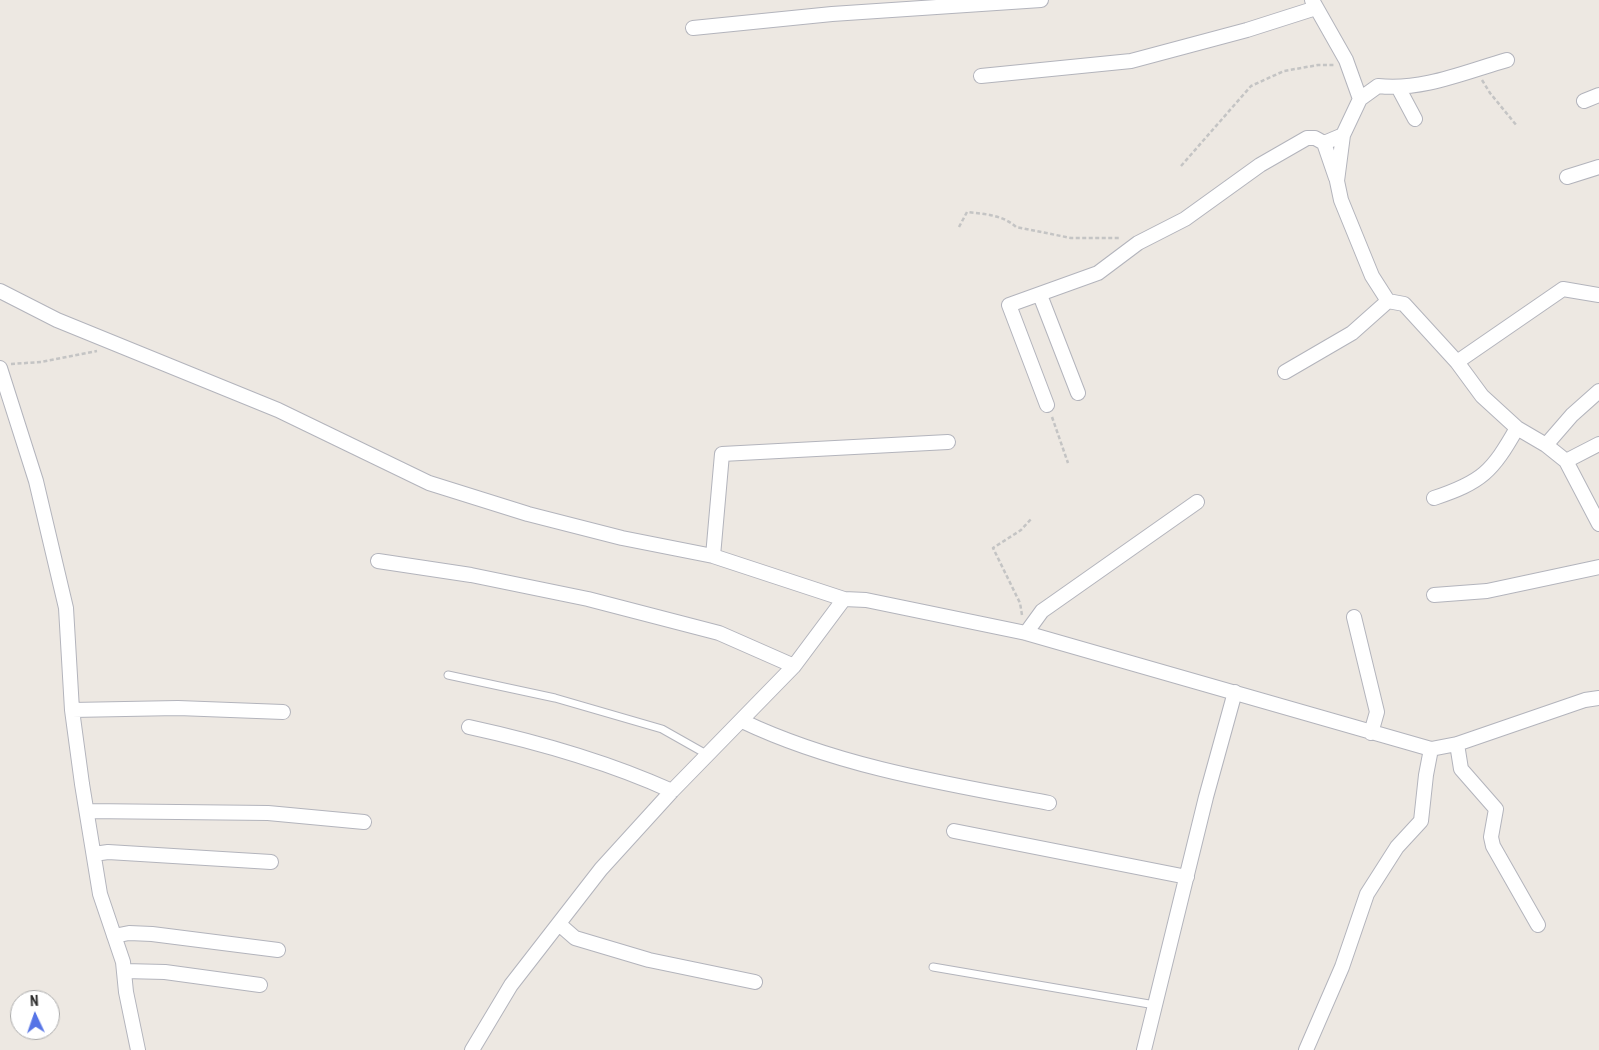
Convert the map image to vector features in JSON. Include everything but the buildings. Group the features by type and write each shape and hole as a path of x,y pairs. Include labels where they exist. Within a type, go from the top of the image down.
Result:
{"street":[{"path":"693,28 832,7 1041,0"},
{"path":"981,76 1131,61 1247,30 1314,4 1346,60 1360,99"},
{"path":"1337,181 1343,135 1360,99 1378,86 1415,87 1507,60"},
{"path":"1399,88 1415,119"},
{"path":"1584,101 1599,95"},
{"path":"1324,143 1343,135"},
{"path":"1047,405 1009,305 1098,274 1138,243 1185,219 1260,165 1307,138 1314,138 1324,143 1337,181 1341,200 1372,276 1388,302"},
{"path":"1567,177 1599,167"},
{"path":"1457,362 1563,288 1599,295"},
{"path":"0,291 57,320 278,410 429,483 546,519 622,538 713,556 844,599 866,600 1026,633 1431,749 1457,744 1585,700 1599,698"},
{"path":"1040,295 1078,393"},
{"path":"1285,372 1352,333 1388,302 1404,304 1457,362 1482,396 1517,428 1546,445 1566,461 1599,524"},
{"path":"3,367 27,446 66,608 72,710 100,894 124,971 138,1050"},
{"path":"1546,445 1572,415 1599,391"},
{"path":"1434,498 1466,488 1481,478 1492,468 1517,428"},
{"path":"713,556 722,454 948,442"},
{"path":"1566,461 1599,444"},
{"path":"1026,633 1042,611 1197,502"},
{"path":"378,560 471,575 588,598 719,633 794,666"},
{"path":"1434,595 1487,591 1599,567"},
{"path":"472,1050 511,984 601,869 672,791 794,666 844,599"},
{"path":"1354,617 1378,712 1371,733"},
{"path":"1144,1050 1235,692"},
{"path":"72,710 178,708 283,712"},
{"path":"742,721 782,740 825,754 963,787 1049,803"},
{"path":"469,727 627,770 672,791"},
{"path":"1457,744 1461,769 1496,809 1492,837 1493,846 1538,925"},
{"path":"1306,1050 1342,967 1368,894 1397,847 1421,821 1431,749"},
{"path":"87,811 268,813 364,822"},
{"path":"954,831 1187,877"},
{"path":"94,854 108,852 271,862"},
{"path":"559,924 575,938 649,960 755,982"},
{"path":"114,936 129,933 152,934 278,950"},
{"path":"124,971 165,972 260,985"}],"lane":[{"path":"448,675 555,698 662,729 708,755"},
{"path":"933,967 1154,1005"}],"path":[{"path":"1181,166 1251,86 1284,71 1318,65 1333,66 1346,60"},
{"path":"1475,69 1490,93 1517,126"},
{"path":"958,227 967,212 994,215 1010,222 1016,228 1047,234 1071,238 1121,238 1138,243"},
{"path":"3,367 85,354 117,344"},
{"path":"1047,405 1068,463"},
{"path":"1026,633 1020,603 993,548 1021,530 1032,518"}]}
